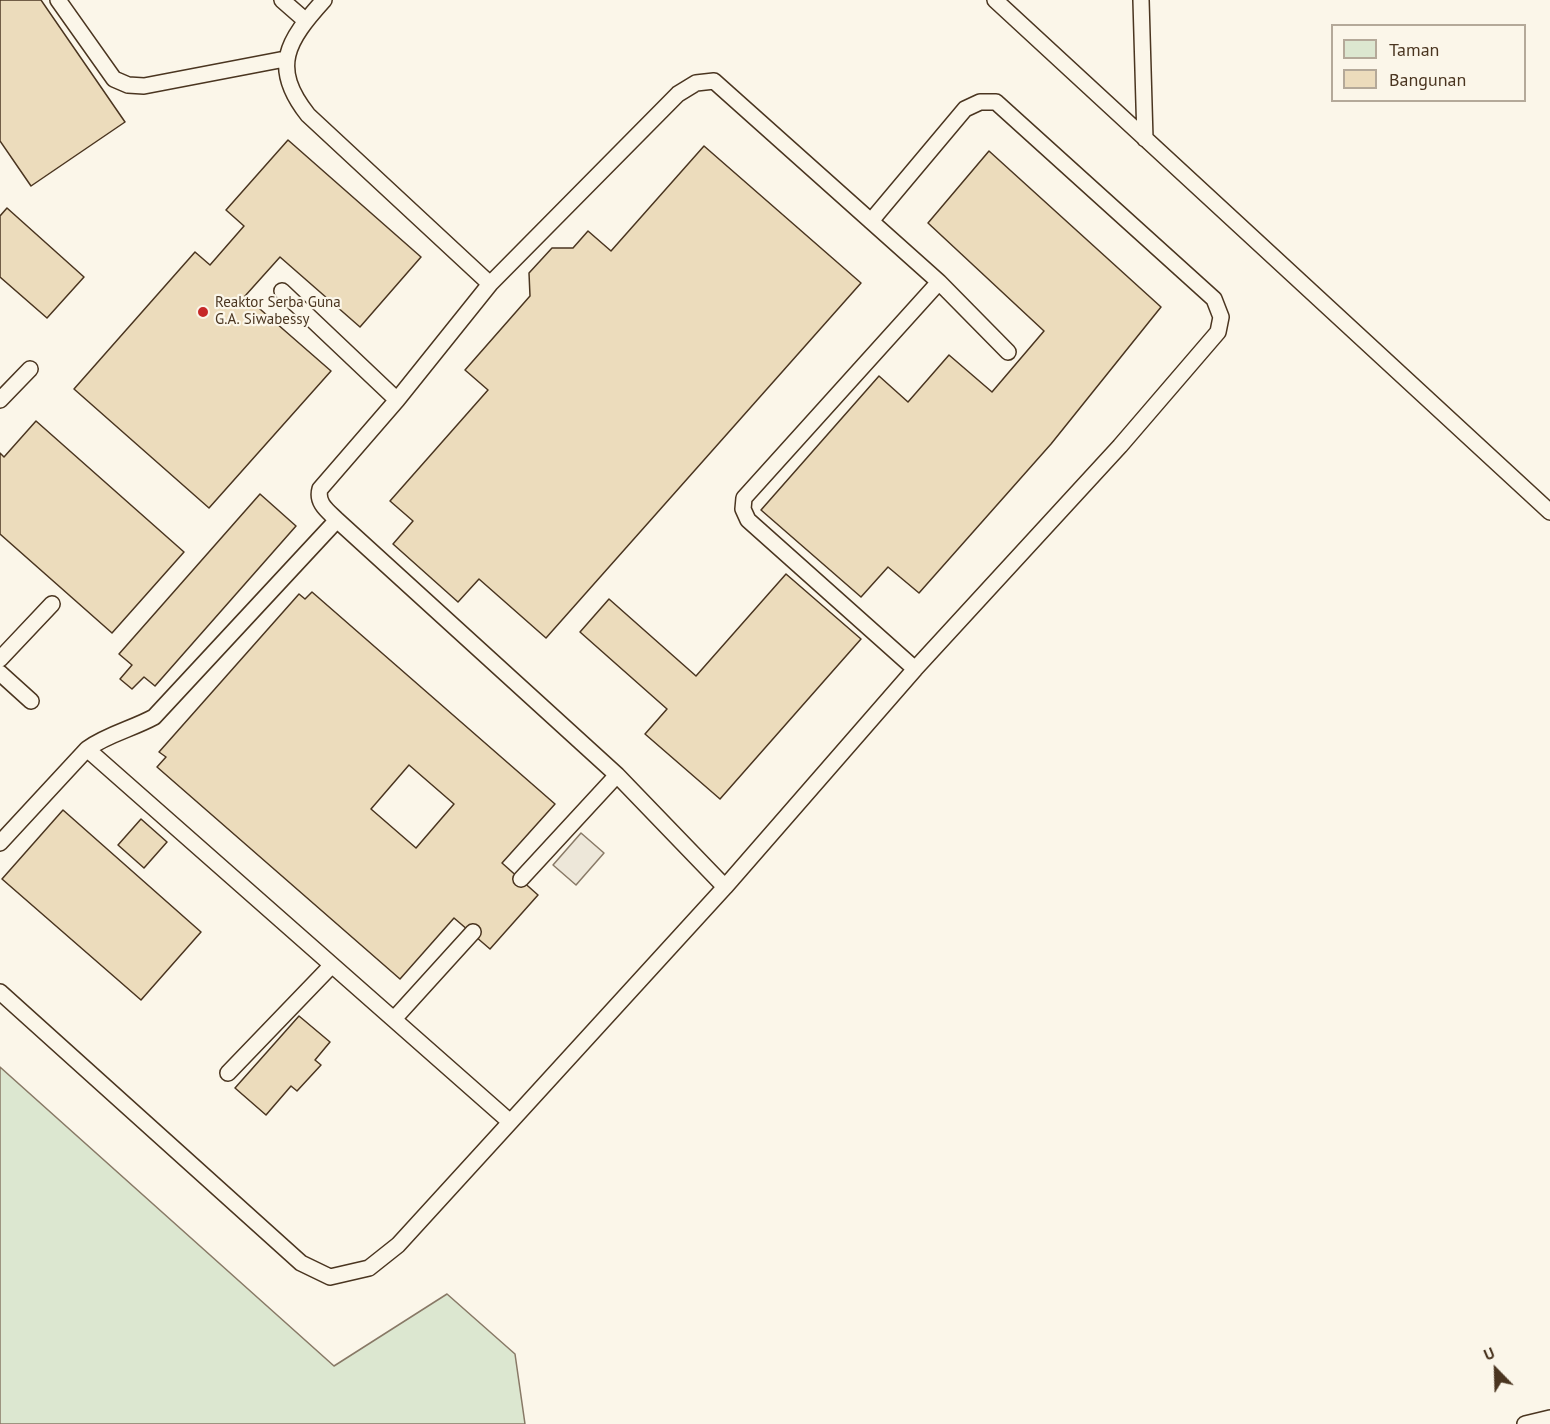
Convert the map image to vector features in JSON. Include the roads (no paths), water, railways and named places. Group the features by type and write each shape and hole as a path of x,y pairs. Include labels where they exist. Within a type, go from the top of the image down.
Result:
{"lane":[{"path":"58,0 114,79 128,85 144,86 285,59"},
{"path":"282,0 306,21"},
{"path":"324,0 306,21 285,59 287,81 295,99 308,115 490,284"},
{"path":"995,0 1550,512"},
{"path":"1141,0 1145,139"},
{"path":"724,887 617,775 337,520 321,504 318,496 320,489 397,400 490,284 678,94 696,83 714,81 939,282 1008,352"},
{"path":"0,992 301,1263 330,1277 369,1268 398,1245 724,887 915,669 1120,446 1218,332 1221,317 1214,299 996,102 980,102 964,109 871,221"},
{"path":"915,669 748,520 742,509 744,498 939,282"},
{"path":"282,291 397,400"},
{"path":"0,400 30,369"},
{"path":"0,843 87,749 109,735 133,729 154,717 337,520"},
{"path":"0,659 52,604"},
{"path":"0,673 31,701"},
{"path":"87,749 509,1121"},
{"path":"521,879 617,775"},
{"path":"394,1019 473,932"},
{"path":"228,1073 332,965"},
{"path":"1525,1424 1550,1418"}],"place":[{"name":"Reaktor Serba Guna G.A. Siwabessy","path":"203,312"}]}
